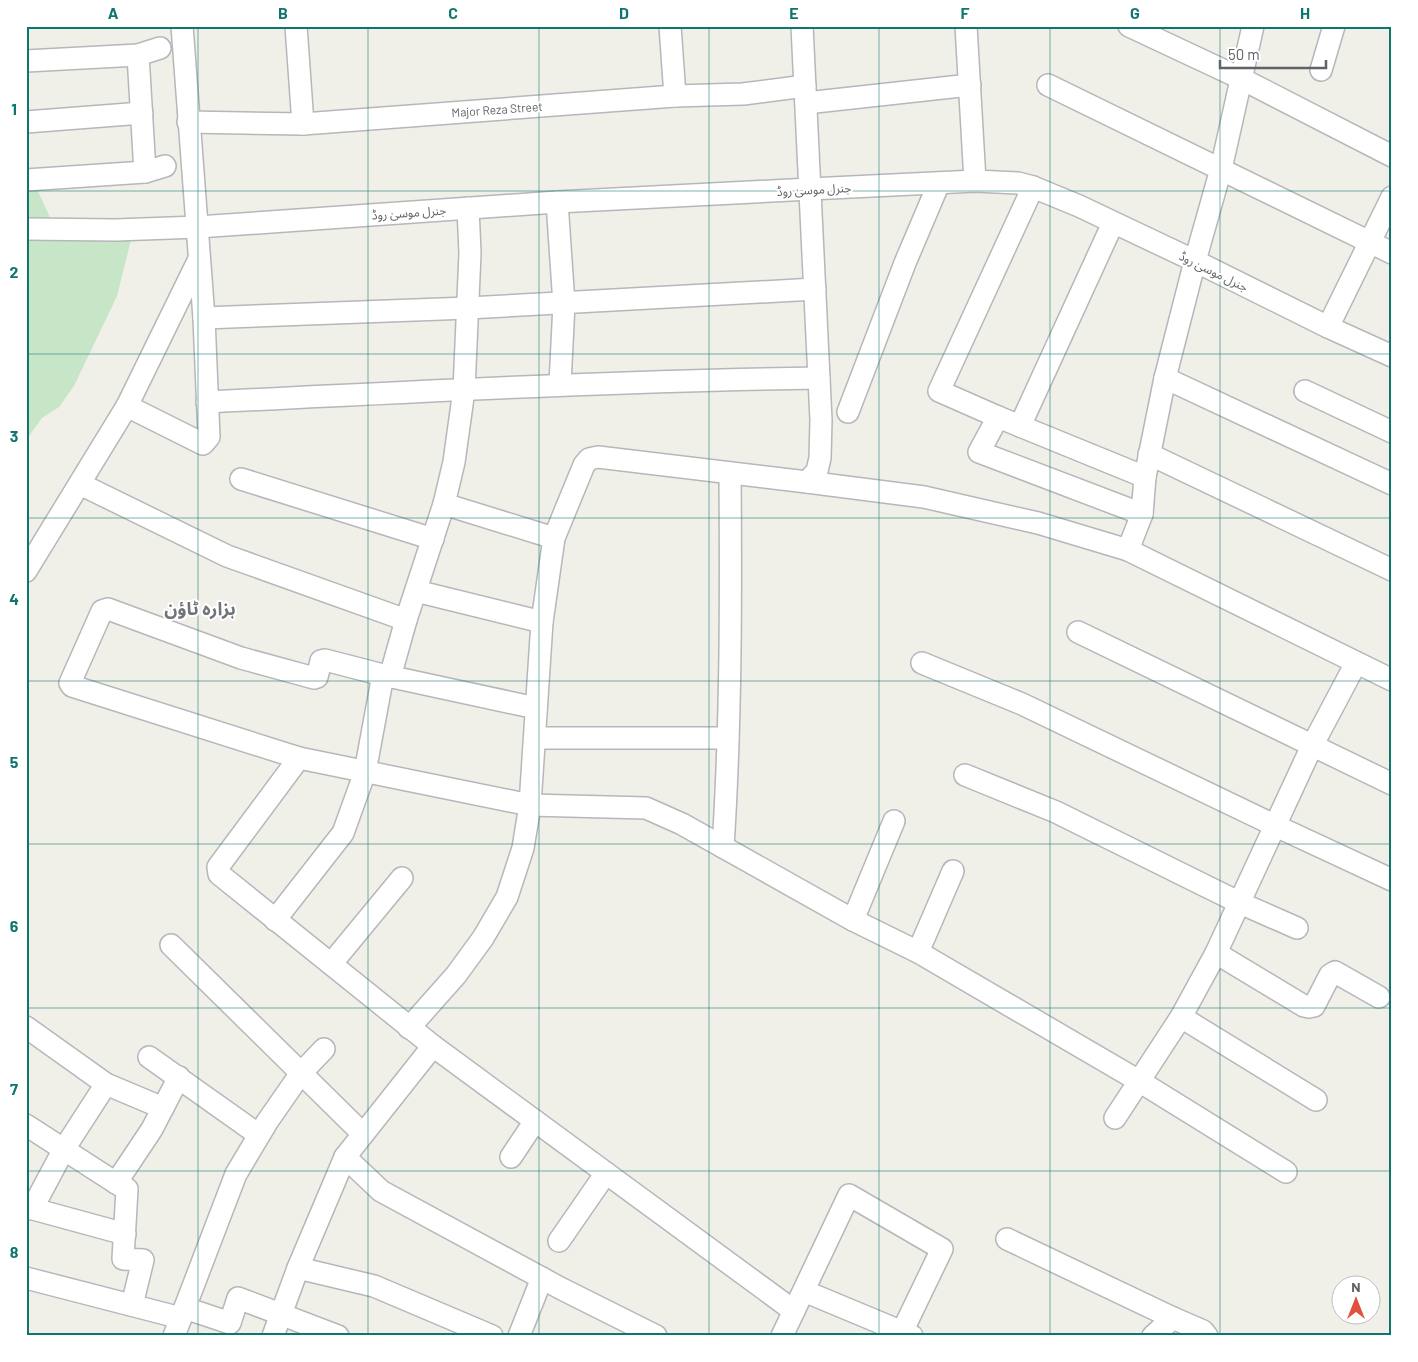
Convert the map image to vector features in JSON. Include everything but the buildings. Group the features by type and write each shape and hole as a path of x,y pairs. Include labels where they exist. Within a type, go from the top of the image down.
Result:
{"street":[{"path":"127,406 203,444 209,437 204,318 182,26"},
{"path":"296,26 303,124"},
{"path":"670,26 675,96"},
{"path":"802,26 819,378 820,458 817,471 807,482"},
{"path":"966,26 975,181"},
{"path":"1129,26 1240,78 1392,156"},
{"path":"1128,550 1142,514 1149,454 1166,378 1195,260 1221,169 1253,26"},
{"path":"1322,70 1334,26"},
{"path":"26,61 138,55 160,48"},
{"path":"26,180 155,169 142,113 138,55"},
{"name":"Major Reza Street","path":"188,122 303,124 675,96 806,94 970,85"},
{"path":"1048,85 1392,253"},
{"path":"26,122 142,113"},
{"name":"جنرل موسیٰ روڈ","path":"26,229 116,230 198,227 556,202 975,181 1018,183 1033,187 1079,206 1195,260 1328,327 1392,356"},
{"path":"848,412 905,263 939,183"},
{"path":"1033,187 939,391 1145,477"},
{"path":"1328,327 1392,197"},
{"path":"556,202 564,304 560,384"},
{"path":"275,920 343,833 365,772 387,676 444,504 454,462 464,390 470,254 468,208"},
{"path":"1020,426 1113,223"},
{"path":"26,571 127,406 199,259"},
{"path":"204,318 564,304 815,289"},
{"path":"207,402 560,384 819,378"},
{"path":"1166,378 1392,484"},
{"path":"1305,391 1392,432"},
{"path":"998,417 980,452 1142,514"},
{"path":"1149,454 1392,570"},
{"path":"409,1028 467,960 483,938 507,896 523,848 530,805 542,622 554,538 584,466 589,459 598,458 924,497 1038,523 1128,550 1392,680"},
{"path":"723,847 732,628 730,473"},
{"path":"242,479 433,539"},
{"path":"80,484 227,556 406,620"},
{"path":"444,504 554,538"},
{"path":"416,591 542,622"},
{"path":"536,708 387,676 325,660 321,662 317,678 314,678 241,658 108,609 102,611 70,683 72,686 299,758 530,805 646,808 682,824 853,920 918,952 1139,1081 1286,1172"},
{"path":"1078,632 1392,784"},
{"path":"922,663 1022,704 1392,880"},
{"path":"1115,1118 1181,1017 1216,953 1312,746 1356,663"},
{"path":"535,738 728,738"},
{"path":"299,758 218,867 219,874 409,1028 794,1311"},
{"path":"965,775 1056,812 1240,903 1297,928"},
{"path":"853,920 894,821"},
{"path":"918,952 953,871"},
{"path":"331,964 402,878"},
{"path":"172,945 363,1134"},
{"path":"1216,953 1309,1008 1314,1006 1330,974 1335,972 1379,997"},
{"path":"1181,1017 1316,1100"},
{"path":"26,1027 106,1084 163,1108"},
{"path":"273,1336 298,1268 345,1157 433,1046"},
{"path":"180,1320 236,1174 301,1073 324,1049"},
{"path":"149,1057 179,1076 260,1135"},
{"path":"116,1183 152,1129 179,1076"},
{"path":"106,1084 29,1208 125,1234"},
{"path":"511,1157 534,1121"},
{"path":"26,1125 127,1189 124,1259 143,1260 132,1305"},
{"path":"345,1157 381,1191 542,1278 656,1336"},
{"path":"559,1241 606,1173"},
{"path":"782,1336 849,1194 942,1249 907,1334 804,1291"},
{"path":"1007,1239 1203,1331 1207,1336"},
{"path":"298,1268 374,1286 492,1336"},
{"path":"26,1278 132,1305 180,1320 230,1323 238,1298 338,1336"},
{"path":"519,1336 542,1278"},
{"path":"1153,1336 1173,1318"}],"green space":[{"path":"36,187 59,237 87,221 135,218 117,296 74,386 59,407 42,418 26,440 26,188"}],"district":[{"name":"ہزارہ ٹاؤن","path":"200,608"}]}
